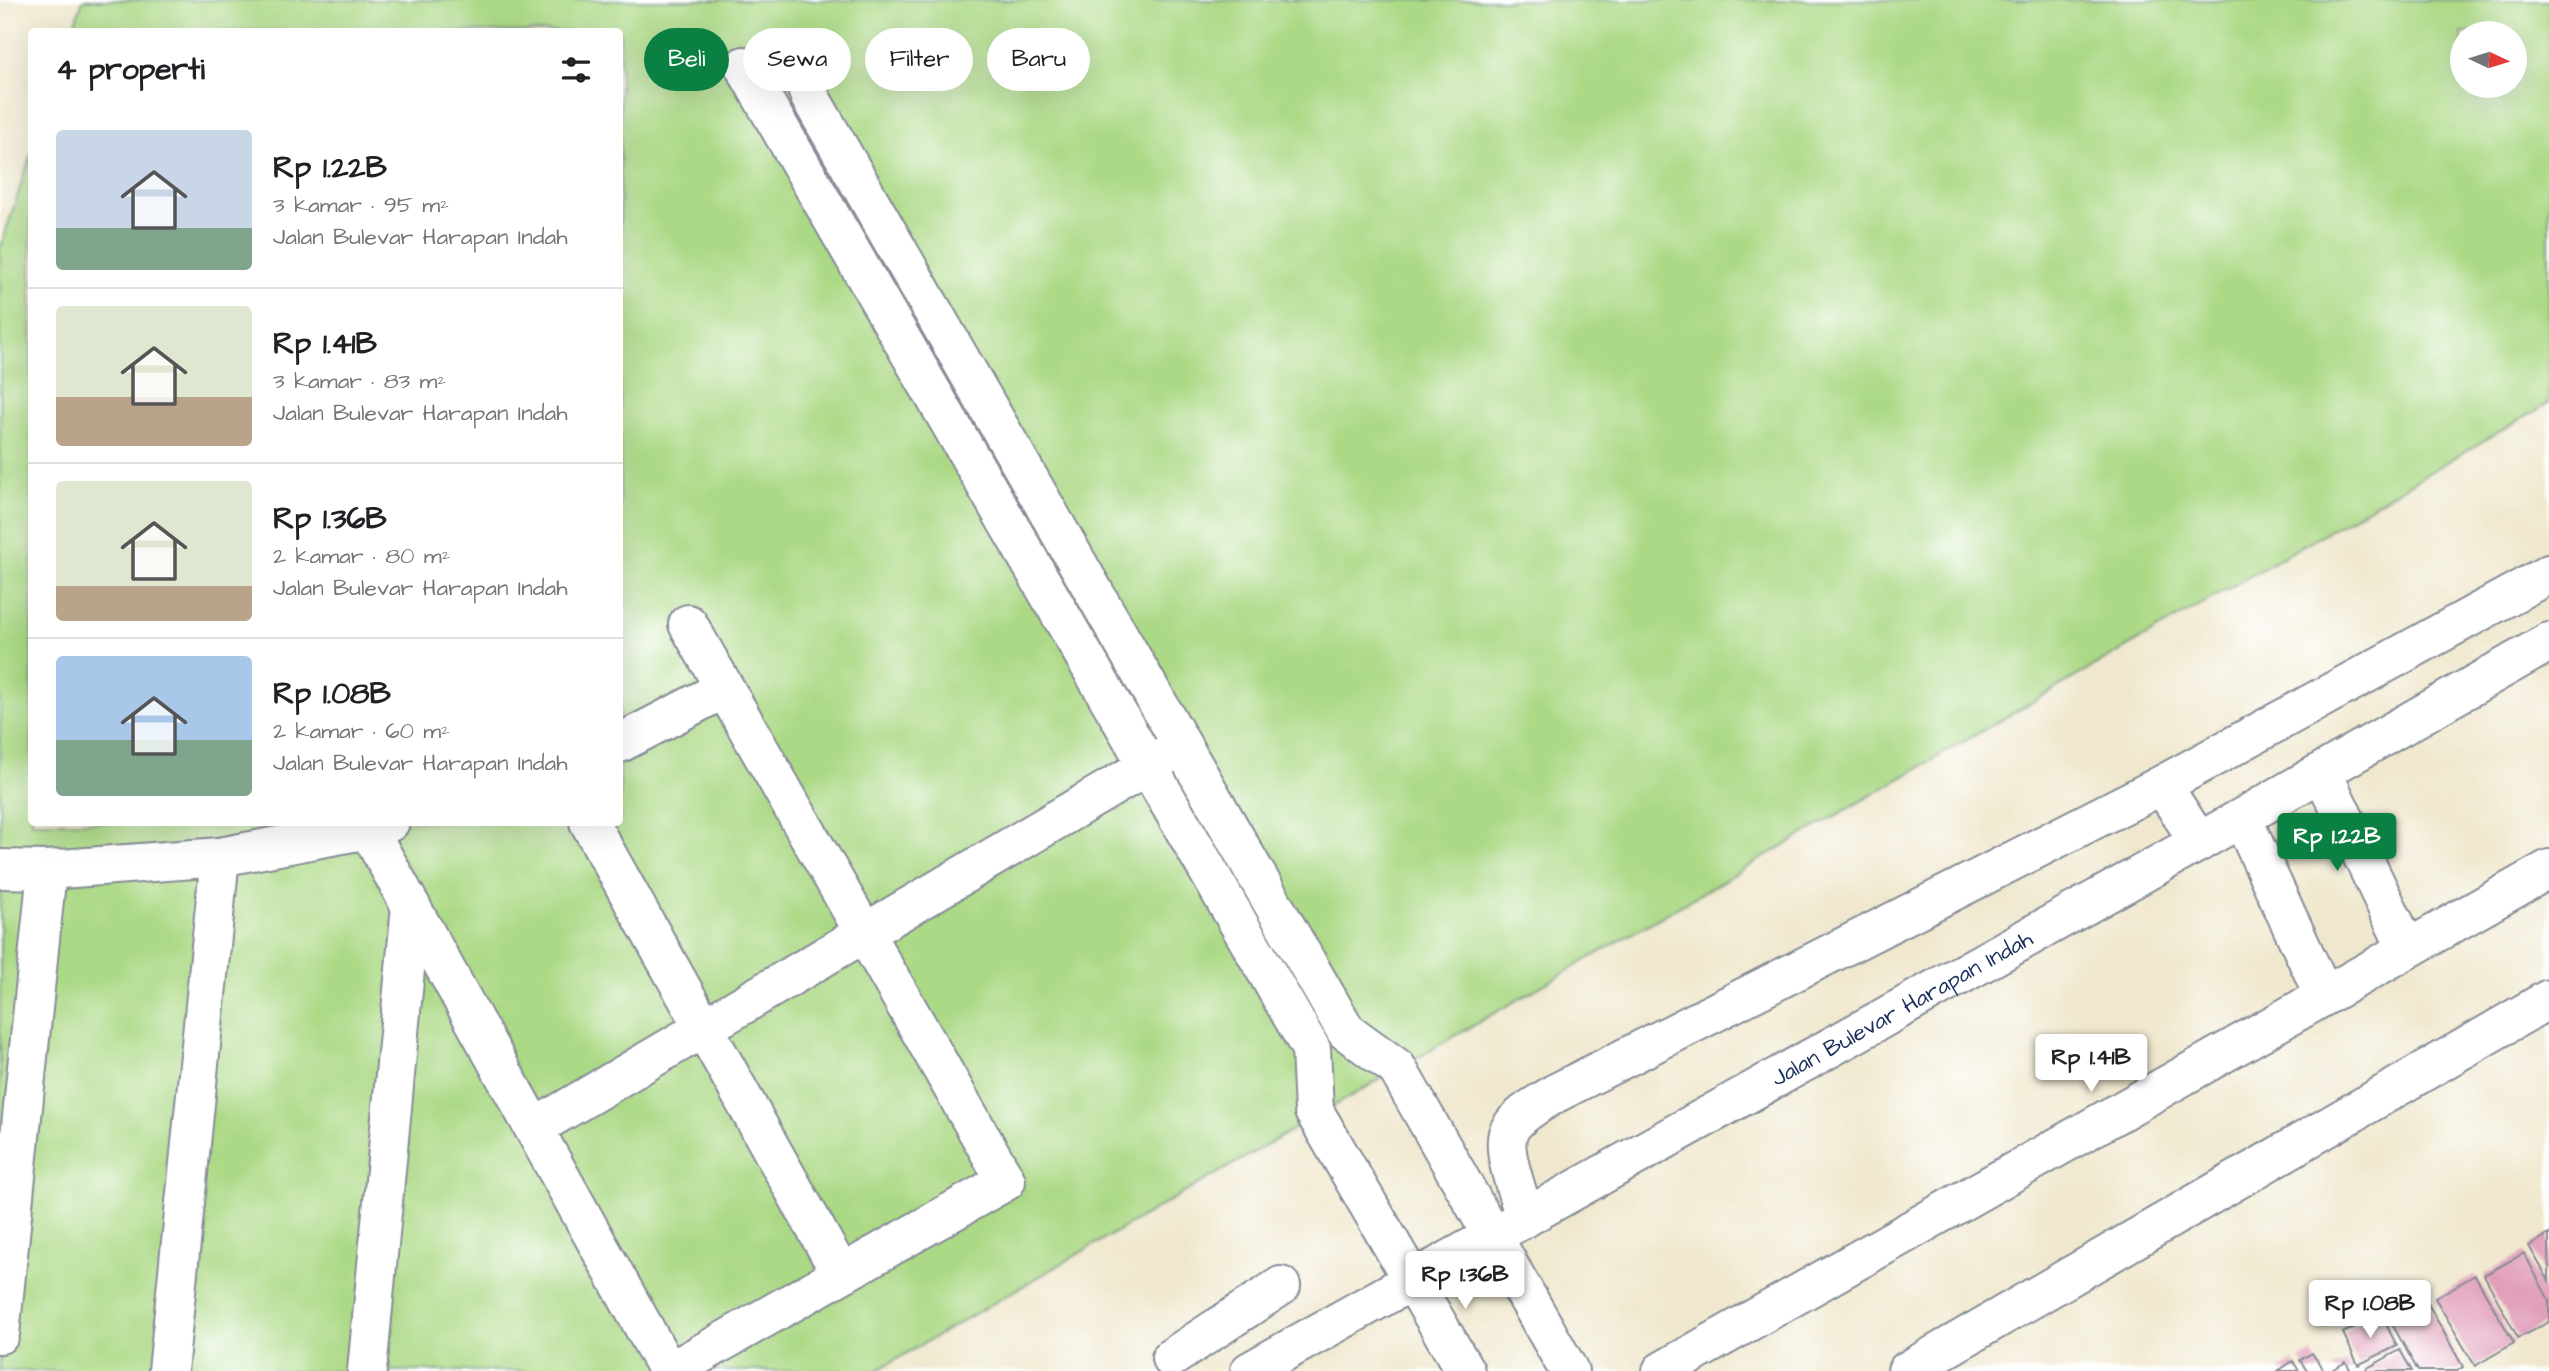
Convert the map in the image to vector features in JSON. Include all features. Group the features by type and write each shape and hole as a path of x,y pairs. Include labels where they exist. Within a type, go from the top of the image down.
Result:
{"street":[{"path":"758,91 1311,1049 1314,1111 1465,1371"},
{"path":"808,91 1346,1031 1397,1068 1569,1371"},
{"path":"1525,1218 1506,1146 1509,1132 1531,1109 1556,1093 2162,785 2549,574"},
{"path":"0,869 47,870 220,857 379,826 411,906 669,1371 1006,1181 688,624"},
{"name":"Jalan Bulevar Harapan Indah","path":"1250,1371 2242,818 2549,642"},
{"path":"623,741 724,689"},
{"path":"534,1128 1182,746"},
{"path":"2322,772 2407,949"},
{"path":"2162,785 2199,842"},
{"path":"2242,818 2324,996"},
{"path":"591,826 841,1274"},
{"path":"168,1371 220,857"},
{"path":"1662,1371 2549,869"},
{"path":"0,1334 47,870"},
{"path":"367,1371 411,906"},
{"path":"1907,1371 2549,999"},
{"path":"1311,1049 1346,1031"},
{"path":"1166,1367 1281,1286"}],"green space":[{"path":"83,0 2549,0 2549,403 876,1371 0,1371 0,249 28,163 28,826 623,826 623,28 73,28"}],"building":[{"path":"2549,1234 2549,1281 2529,1246"},
{"path":"2524,1253 2549,1300 2549,1322 2518,1338 2484,1275"},
{"path":"2475,1275 2514,1343 2475,1366 2435,1298"},
{"path":"2427,1302 2463,1367 2457,1371 2418,1371 2391,1322"},
{"path":"2381,1314 2397,1346 2358,1365 2343,1333"},
{"path":"2400,1350 2412,1371 2367,1371 2366,1369"},
{"path":"2312,1353 2324,1371 2307,1371 2300,1360"},
{"path":"2293,1361 2299,1371 2278,1371"},
{"path":"2346,1362 2351,1371 2330,1371"}]}
